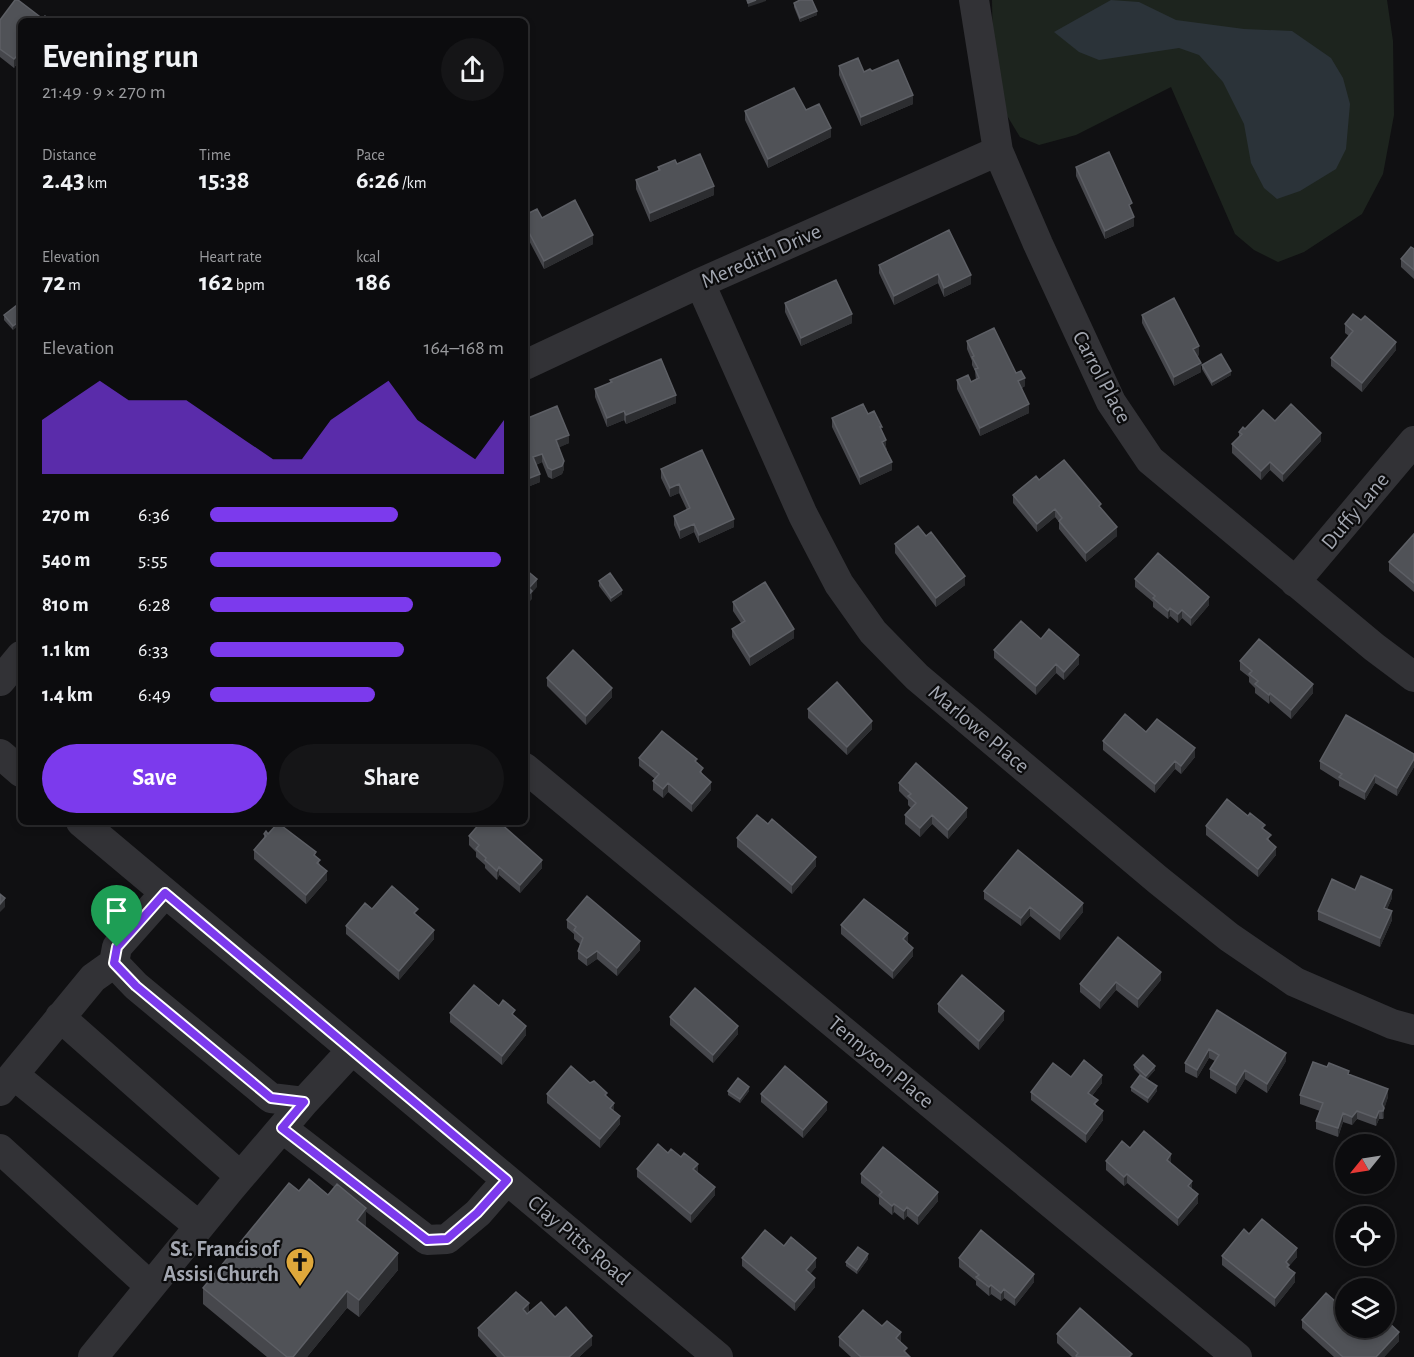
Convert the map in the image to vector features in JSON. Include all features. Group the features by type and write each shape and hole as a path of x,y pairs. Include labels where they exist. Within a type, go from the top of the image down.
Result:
{"street":[{"name":"Carrol Place","path":"974,0 998,151 1111,402 1150,460 1374,647 1414,677"},
{"name":"Meredith Drive","path":"528,364 700,283 998,151"},
{"name":"Marlowe Place","path":"700,283 803,515 839,584 873,632 917,677 1229,937 1295,982 1392,1024 1414,1030"},
{"name":"Duffy Lane","path":"1295,582 1414,441"},
{"path":"0,681 18,660"},
{"path":"0,754 18,769"},
{"name":"Tennyson Place","path":"528,770 1237,1357"},
{"name":"Clay Pitts Road","path":"85,825 714,1356"},
{"path":"165,893 117,947 114,963 93,978 7,1083 199,1226"},
{"path":"114,963 136,986 271,1098 304,1102"},
{"path":"60,1017 240,1176"},
{"path":"93,1357 240,1176 352,1050"},
{"path":"282,1128 427,1240 447,1239 477,1213 507,1180"},
{"path":"0,1149 150,1286"}],"shaded area":[{"path":"992,0 1387,0 1393,41 1394,115 1383,174 1362,214 1304,252 1278,262 1254,250 1235,234 1171,87 1076,135 1039,145 1020,137 1000,104 993,55"},
{"path":"1111,0 1139,2 1176,20 1244,29 1292,31 1331,58 1343,78 1350,104 1346,149 1336,169 1300,191 1277,199 1264,188 1251,163 1244,124 1223,82 1199,55 1179,48 1099,60 1079,52 1054,32"}],"building":[{"path":"15,0 42,18 18,18 18,58 14,59 0,49 0,20"},
{"path":"800,0 812,0 817,11 800,18 794,3"},
{"path":"858,58 864,72 898,60 913,95 861,117 839,66"},
{"path":"794,88 806,110 819,104 831,128 768,159 745,111"},
{"path":"1109,152 1132,203 1129,205 1134,217 1105,231 1076,167"},
{"path":"700,154 714,186 650,213 636,180 660,170 658,167 675,160 677,164"},
{"path":"575,200 593,235 544,261 528,231 528,214 537,209 542,218"},
{"path":"949,230 971,275 944,288 938,274 894,296 879,265"},
{"path":"1411,247 1414,249 1414,270 1401,259"},
{"path":"836,280 852,314 801,338 785,303"},
{"path":"1174,298 1199,346 1193,349 1201,363 1174,377 1142,315"},
{"path":"18,304 18,322 13,326 4,315"},
{"path":"1353,314 1361,320 1365,316 1396,342 1362,383 1331,358 1353,331 1345,324"},
{"path":"994,328 1016,373 1021,371 1025,378 1018,381 1029,404 980,428 957,380 968,375 971,382 979,378 975,369 978,368 967,341"},
{"path":"1221,354 1231,371 1212,382 1202,365"},
{"path":"661,359 676,395 626,415 624,411 607,418 595,389 612,382 610,380"},
{"path":"863,404 868,414 874,411 882,427 880,427 886,440 882,442 892,462 860,477 832,418"},
{"path":"1291,404 1321,433 1283,474 1270,462 1261,471 1232,444 1242,434 1239,432 1243,427 1245,429 1263,410 1275,421"},
{"path":"557,406 569,435 556,440 564,461 562,466 552,470 548,468 542,454 533,457 540,474 528,479 528,418"},
{"path":"702,450 734,519 699,535 694,524 680,530 674,516 690,508 679,484 670,488 661,469"},
{"path":"1064,460 1117,527 1086,553 1059,521 1062,518 1055,509 1037,524 1013,495 1036,476 1039,480"},
{"path":"918,526 926,536 931,532 965,576 936,598 895,544"},
{"path":"1414,534 1414,583 1389,562"},
{"path":"1158,553 1209,597 1191,618 1182,610 1178,614 1170,608 1168,611 1135,579"},
{"path":"528,572 537,579 529,588 532,591 528,596"},
{"path":"610,573 622,590 611,598 599,581"},
{"path":"765,582 794,629 750,657 732,629 745,621 733,602"},
{"path":"1021,621 1041,639 1049,629 1079,655 1064,672 1056,664 1036,686 994,650"},
{"path":"1259,639 1313,684 1291,710 1255,684 1258,681 1249,674 1252,671 1240,661"},
{"path":"573,650 612,688 586,716 547,678"},
{"path":"837,682 872,721 847,747 808,709"},
{"path":"1125,714 1146,732 1157,719 1195,748 1181,766 1175,761 1155,784 1103,741"},
{"path":"1346,715 1414,754 1414,759 1397,788 1375,775 1365,792 1339,777 1342,774 1320,761"},
{"path":"662,731 697,759 695,761 703,768 700,772 711,782 692,804 668,783 663,789 653,781 659,774 639,758"},
{"path":"916,763 967,808 948,830 932,815 920,828 905,815 916,803 908,796 911,794 899,783"},
{"path":"1227,799 1248,816 1250,813 1265,825 1262,828 1271,835 1267,839 1276,847 1258,869 1206,826"},
{"path":"757,815 768,824 772,819 816,857 792,885 737,838"},
{"path":"276,825 281,825 316,852 314,855 320,860 317,863 327,871 306,895 254,850 266,836 264,834 266,831 268,834"},
{"path":"478,825 502,825 542,860 520,885 499,867 497,871 485,860 486,858 476,849 479,845 469,836"},
{"path":"1018,850 1083,903 1060,931 1030,907 1021,918 984,891"},
{"path":"1361,876 1392,890 1384,908 1392,911 1380,938 1318,911 1332,879 1355,890"},
{"path":"392,886 418,909 414,913 434,930 399,971 346,926 365,903 372,909"},
{"path":"0,894 5,898 0,904"},
{"path":"587,896 640,941 617,968 597,951 587,958 578,951 583,938 574,930 576,927 567,920"},
{"path":"864,899 908,933 903,939 913,948 893,971 841,925"},
{"path":"1118,937 1161,972 1138,999 1116,982 1100,1001 1080,984"},
{"path":"962,975 1004,1011 979,1041 938,1004"},
{"path":"474,985 499,1006 503,1000 515,1010 512,1014 526,1026 502,1056 450,1013"},
{"path":"695,988 738,1026 713,1055 670,1017"},
{"path":"1217,1010 1286,1053 1267,1084 1245,1070 1236,1085 1210,1069 1219,1055 1209,1049 1197,1070 1185,1063"},
{"path":"1143,1055 1155,1066 1146,1076 1134,1065"},
{"path":"1084,1060 1102,1075 1088,1093 1098,1100 1094,1104 1103,1111 1086,1134 1031,1092 1053,1063 1071,1077"},
{"path":"1313,1062 1327,1067 1329,1063 1349,1071 1348,1074 1388,1089 1382,1104 1383,1111 1379,1111 1376,1118 1357,1111 1352,1117 1343,1113 1338,1128 1316,1121 1323,1103 1300,1095"},
{"path":"571,1066 590,1083 594,1081 607,1093 605,1095 614,1103 610,1108 620,1116 600,1139 547,1094"},
{"path":"785,1066 827,1102 803,1130 761,1094"},
{"path":"1140,1075 1157,1086 1148,1098 1131,1087"},
{"path":"738,1078 749,1087 740,1099 728,1091"},
{"path":"1144,1131 1171,1154 1167,1160 1192,1181 1188,1186 1198,1194 1178,1218 1127,1174 1124,1177 1106,1161 1122,1141 1130,1148"},
{"path":"658,1144 668,1153 671,1149 681,1157 684,1153 698,1164 693,1169 715,1187 691,1214 637,1169"},
{"path":"883,1147 938,1192 918,1216 907,1207 904,1211 894,1204 892,1206 879,1195 882,1192 861,1174"},
{"name":"St. Francis of Assisi Church","path":"309,1179 328,1195 337,1184 366,1208 357,1220 398,1253 359,1300 347,1291 293,1357 287,1357 203,1288 289,1183 299,1191"},
{"path":"1262,1219 1297,1248 1286,1262 1289,1265 1287,1267 1295,1273 1275,1298 1222,1256 1244,1229 1249,1234"},
{"path":"765,1230 784,1246 791,1237 816,1258 806,1270 815,1278 795,1302 742,1258"},
{"path":"981,1230 1034,1274 1015,1298 1004,1289 1001,1293 991,1285 989,1287 976,1277 979,1275 959,1258"},
{"path":"858,1247 868,1254 857,1270 846,1262"},
{"path":"516,1292 529,1303 523,1309 527,1314 541,1302 555,1317 566,1307 592,1336 569,1357 505,1357 478,1328"},
{"path":"1326,1293 1335,1301 1335,1338 1393,1338 1376,1357 1343,1357 1302,1320"},
{"path":"1080,1308 1132,1354 1129,1357 1077,1357 1078,1353 1057,1334"},
{"path":"863,1310 882,1326 887,1321 901,1332 896,1338 907,1348 904,1351 910,1357 861,1357 839,1337"}],"place":[{"name":"St. Francis of Assisi Church","path":"300,1288"}],"route":[{"path":"165,893 507,1180 477,1213 447,1239 427,1240 282,1128 304,1102 271,1098 136,986 114,963 117,947 165,893"}]}
